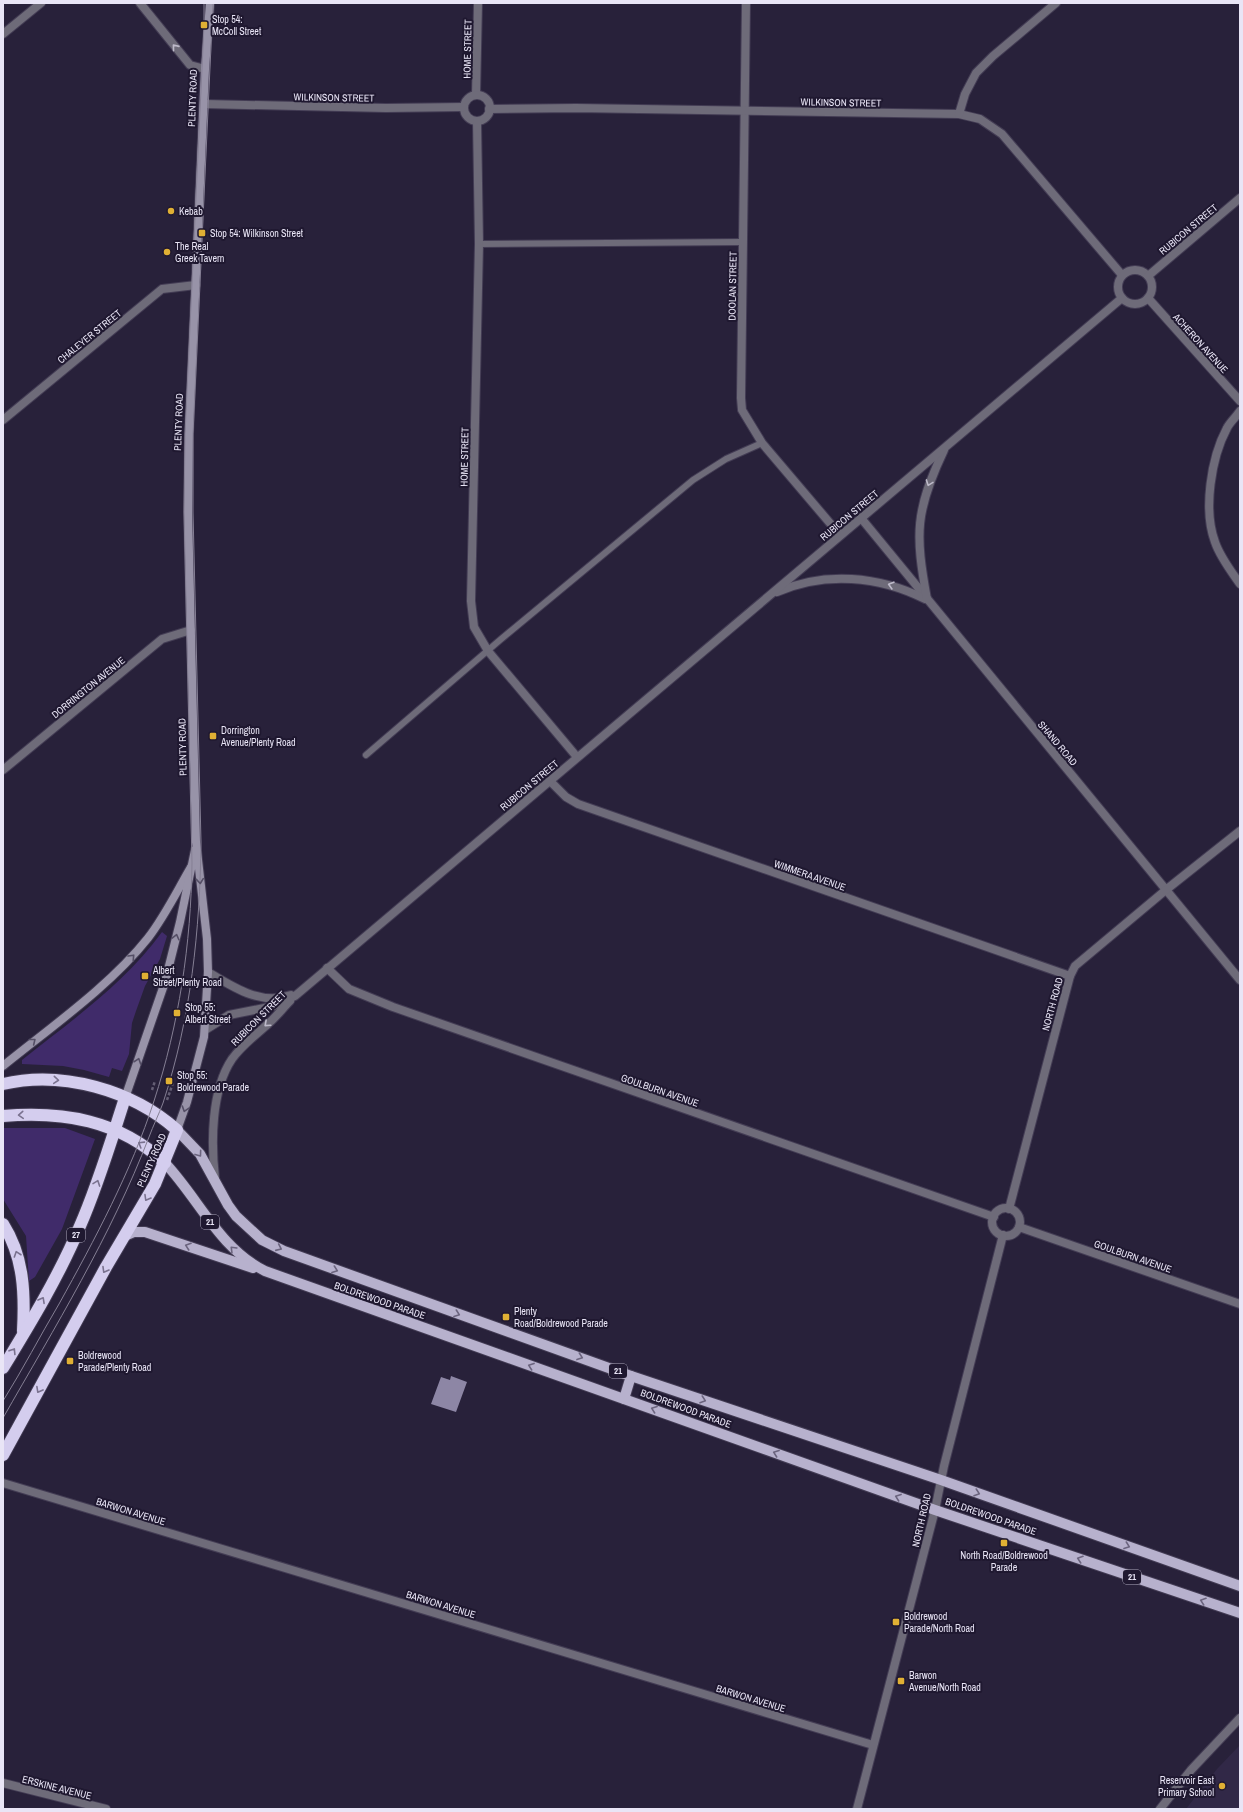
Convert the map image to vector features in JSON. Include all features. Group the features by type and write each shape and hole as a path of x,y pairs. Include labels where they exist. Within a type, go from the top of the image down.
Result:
{"highway":[{"name":"21","path":"3,1084 33,1079 59,1080 88,1085 125,1098 154,1112 178,1130"},
{"name":"PLENTY ROAD","path":"3,1368 54,1279 80,1227 125,1098"},
{"name":"21","path":"3,1116 32,1114 57,1115 88,1121 114,1130 146,1147 165,1163"},
{"name":"PLENTY ROAD","path":"3,1455 165,1163 178,1130"},
{"path":"3,1224 13,1242 22,1270 24,1297 23,1334"}],"main road":[{"name":"PLENTY ROAD","path":"178,1130 187,1102 205,1030 208,972 207,939 196,842 191,630 189,450 204,104 210,3"},
{"name":"PLENTY ROAD","path":"125,1098 165,982 180,922 196,842"},
{"path":"3,1066 121,968 148,938 159,923 191,868"},
{"name":"BOLDREWOOD PARADE","path":"178,1130 200,1154 228,1206 236,1216 252,1232 273,1246 328,1268 631,1376 940,1480 1240,1586"},
{"name":"BOLDREWOOD PARADE","path":"165,1163 185,1186 229,1246 246,1260 265,1271 935,1510 1240,1613"},
{"path":"125,1236 134,1232 145,1232 265,1271"},
{"path":"624,1398 631,1376"}],"street":[{"path":"3,34 40,3"},
{"path":"140,3 190,65 206,68"},
{"name":"HOME STREET","path":"476,95 478,3"},
{"name":"DOOLAN STREET","path":"746,3 742,410 762,443 840,535"},
{"path":"959,114 965,94 978,70 1056,3"},
{"path":"476,95 481,95 487,100 489,109 484,118 477,121 466,115 464,107 466,100 476,95"},
{"name":"WILKINSON STREET","path":"204,104 386,108 464,107"},
{"name":"WILKINSON STREET","path":"489,109 576,108 959,114 980,119 1002,134 1122,275"},
{"name":"HOME STREET","path":"477,121 479,244 471,601 474,627 488,651 577,757"},
{"name":"RUBICON STREET","path":"1148,276 1240,198"},
{"path":"1132,269 1144,272 1152,284 1152,289 1148,298 1135,304 1125,301 1122,298 1117,286 1122,275 1132,269"},
{"name":"CHALEYER STREET","path":"3,420 162,289 196,285"},
{"name":"RUBICON STREET","path":"214,1122 220,1086 232,1060 246,1043 270,1023 295,996 1122,298"},
{"name":"ACHERON AVENUE","path":"1148,298 1240,401"},
{"path":"1240,411 1227,427 1217,452 1211,480 1208,508 1214,541 1228,567 1240,584"},
{"name":"RUBICON STREET","path":"927,600 918,548 919,524 927,487 945,447"},
{"name":"SHAND ROAD","path":"861,518 927,600 1167,889 1240,980"},
{"name":"RUBICON STREET","path":"767,598 785,589 803,583 843,578 886,584 911,592 927,600"},
{"name":"DORRINGTON AVENUE","path":"3,770 162,639 191,630"},
{"name":"WIMMERA AVENUE","path":"550,780 566,797 578,804 1070,976"},
{"name":"NORTH ROAD","path":"1009,1209 1070,976 1075,966 1167,889 1240,831"},
{"name":"GOULBURN AVENUE","path":"327,968 349,989 393,1007 994,1217"},
{"name":"RUBICON STREET","path":"208,972 234,988 264,998 284,998 304,988"},
{"name":"RUBICON STREET","path":"205,1030 228,1015 274,1006 295,996"},
{"name":"BOLDREWOOD PARADE","path":"214,1122 212,1154 215,1181"},
{"path":"1002,1209 1015,1211 1019,1217 1019,1227 1011,1235 1003,1235 995,1230 993,1224 994,1217 1002,1209"},
{"name":"GOULBURN AVENUE","path":"1019,1227 1240,1304"},
{"name":"NORTH ROAD","path":"857,1809 935,1510 940,1480 1003,1235"},
{"name":"BARWON AVENUE","path":"3,1484 873,1745"},
{"path":"1160,1809 1191,1770 1240,1718"},
{"name":"ERSKINE AVENUE","path":"3,1783 106,1809"}],"lane":[{"path":"479,244 743,242"},
{"path":"366,755 693,480 726,459 762,443"}],"path":[{"path":"152,1090 155,1081"},
{"path":"167,1100 173,1083"}],"shaded area":[{"path":"162,932 167,936 160,959 145,986 132,1023 129,1054 122,1071 112,1068 109,1077 63,1066 22,1064 22,1060 78,1016 114,985 147,951"},
{"path":"3,1128 65,1128 95,1139 62,1229 35,1277 29,1281 26,1236 3,1199"},
{"name":"Reservoir East Primary School","path":"1240,1745 1240,1809 1186,1809 1217,1769"}],"building":[{"path":"451,1376 467,1382 456,1412 431,1404 441,1377 450,1380"}],"tram line":[{"path":"3,1401 86,1255 135,1154 163,1072 177,1013 182,984 189,924 192,863 184,512 185,434 204,3"},
{"path":"3,1418 100,1245 134,1174 163,1103 173,1071 181,1039 192,974 199,908 201,842 193,512 193,434 213,3"}],"place":[{"name":"Stop 54: McColl Street","path":"204,25"},
{"name":"Kebab","path":"171,211"},
{"name":"Stop 54: Wilkinson Street","path":"202,233"},
{"name":"The Real Greek Tavern","path":"167,252"},
{"name":"Dorrington Avenue/Plenty Road","path":"213,736"},
{"name":"Albert Street/Plenty Road","path":"145,976"},
{"name":"Stop 55: Albert Street","path":"177,1013"},
{"name":"Stop 55: Boldrewood Parade","path":"169,1081"},
{"name":"Plenty Road/Boldrewood Parade","path":"506,1317"},
{"name":"Boldrewood Parade/Plenty Road","path":"70,1361"},
{"name":"North Road/Boldrewood Parade","path":"1004,1543"},
{"name":"Boldrewood Parade/North Road","path":"896,1622"},
{"name":"Barwon Avenue/North Road","path":"901,1681"},
{"name":"Reservoir East Primary School","path":"1222,1786"}]}
